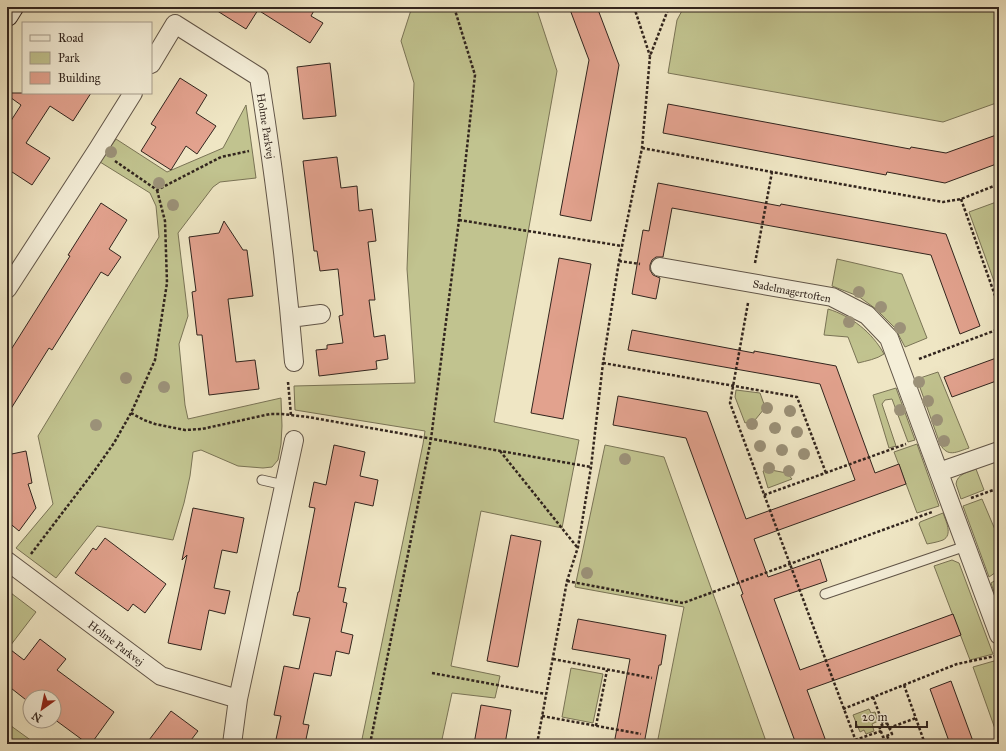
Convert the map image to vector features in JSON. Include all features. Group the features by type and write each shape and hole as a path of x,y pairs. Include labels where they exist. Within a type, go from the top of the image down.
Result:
{"street":[{"path":"7,15 12,7"},
{"name":"Holme Parkvej","path":"152,62 175,24 259,77 270,147 294,362"},
{"path":"7,289 132,94"},
{"name":"Sadelmagertoften","path":"660,267 832,297 867,315 889,338 999,635"},
{"path":"290,318 321,314"},
{"path":"232,744 238,699 294,440"},
{"path":"939,472 999,451"},
{"name":"Holme Parkvej","path":"13,565 161,676 238,699"}],"lane":[{"path":"262,480 284,485"},
{"path":"825,594 966,546"}],"path":[{"path":"370,744 431,439 459,220 475,75 454,7"},
{"path":"634,7 650,56"},
{"path":"537,744 567,581 578,547 591,467 603,363 622,246 642,148 650,56 669,7"},
{"path":"157,190 221,157 270,147"},
{"path":"642,148 943,202 961,199 999,184"},
{"path":"13,565 95,470 114,443 131,413 155,360 167,283 165,221 157,190 98,149"},
{"path":"772,172 730,403 857,744"},
{"path":"961,199 999,307"},
{"path":"459,220 622,246"},
{"path":"900,366 999,329"},
{"path":"294,362 286,362 292,415 288,439 294,440"},
{"path":"603,363 797,397 826,472"},
{"path":"131,413 155,424 185,430 270,414 308,416 591,467"},
{"path":"764,495 926,437"},
{"path":"500,450 578,547"},
{"path":"567,581 683,603 999,488"},
{"path":"843,709 957,664 999,655"},
{"path":"553,659 652,678"},
{"path":"596,726 607,670"},
{"path":"432,673 546,694"},
{"path":"904,685 925,744"},
{"path":"873,697 883,724"},
{"path":"542,716 641,734"},
{"path":"889,728 916,718"},
{"path":"887,723 892,734 883,737 879,726 883,724 887,723"},
{"path":"855,740 881,731"},
{"path":"887,736 890,744"},
{"path":"7,743 11,744"}],"green space":[{"path":"412,7 536,7 557,71 494,422 579,440 562,528 481,511 451,666 500,676 495,698 452,693 441,744 361,744 425,431 295,410 294,386 415,383 407,269 414,83 401,41"},
{"path":"684,7 999,7 999,102 943,122 668,73 677,20"},
{"path":"246,105 256,178 220,182 213,187 178,233 188,316 179,344 185,405 188,419 281,398 282,426 278,460 272,467 263,468 238,466 201,450 193,452 190,476 184,503 173,540 97,526 56,578 16,548 53,504 38,436 159,237 156,206 150,193 100,162 116,139 167,172 223,148"},
{"path":"999,201 999,295 969,212"},
{"path":"837,259 902,274 927,338 905,347 895,328 876,309 858,296 832,286"},
{"path":"828,309 845,316 860,326 879,346 884,354 875,359 858,363 848,337 824,335"},
{"path":"938,372 969,448 953,453 946,451 940,444 917,379"},
{"path":"896,388 915,440 908,442 892,399 885,400 882,404 896,446 889,448 873,395"},
{"path":"736,390 760,393 764,404 764,409 755,420 745,423 735,397"},
{"path":"917,444 939,506 917,513 894,452"},
{"path":"605,445 664,457 767,744 657,744 684,607 575,587"},
{"path":"976,469 984,490 961,499 956,484 958,478 963,474"},
{"path":"766,470 787,473 792,479 768,488 763,471"},
{"path":"982,499 999,539 999,570 989,577 963,506"},
{"path":"943,513 948,528 948,535 943,540 927,544 919,524 920,522"},
{"path":"952,560 959,563 993,654 970,660 934,566"},
{"path":"999,578 999,606 991,583"},
{"path":"7,590 36,612 7,650"},
{"path":"994,661 999,674 999,740 973,667"},
{"path":"571,668 603,674 593,723 562,717"},
{"path":"869,709 871,713 875,712 878,721 872,724 874,731 866,734 864,730 860,732 853,715"},
{"path":"7,723 36,744 7,744"}],"building":[{"path":"211,7 316,7 311,16 323,23 310,43 258,10 246,29"},
{"path":"569,7 597,7 619,65 591,221 560,215 589,60"},
{"path":"330,63 336,116 303,119 297,67"},
{"path":"180,78 207,95 196,113 216,126 197,154 186,146 171,170 141,151 156,127 151,124"},
{"path":"7,93 90,94 73,121 50,106 26,143 50,158 32,185 9,170 7,173 7,127 21,105 7,95"},
{"path":"668,104 910,149 911,147 946,153 999,134 999,163 945,183 887,172 886,175 663,133"},
{"path":"337,157 341,188 357,186 359,211 372,209 376,241 368,242 375,300 369,300 374,337 385,335 388,359 376,361 377,369 319,376 316,350 327,349 327,345 343,343 339,316 343,315 338,269 320,271 317,251 314,251 303,161"},
{"path":"658,183 780,206 781,204 946,234 980,326 960,334 931,255 672,208 663,257 656,257 652,260 650,265 650,270 653,275 660,278 656,299 632,294 643,230 649,231"},
{"path":"101,203 127,220 109,249 121,257 108,276 101,272 52,350 49,348 7,415 7,356 70,256 68,255"},
{"path":"224,221 243,250 247,250 253,296 228,299 236,362 255,360 259,389 209,395 202,335 197,335 192,292 196,291 189,237 219,233"},
{"path":"559,258 591,264 563,419 531,413"},
{"path":"632,330 754,353 754,351 836,366 875,473 899,464 906,484 754,539 768,577 820,559 827,581 774,599 800,670 953,614 961,635 807,690 827,744 796,744 741,595 743,594 686,438 613,425 618,396 707,412 746,519 855,480 820,384 628,350"},
{"path":"999,357 999,380 952,397 944,377"},
{"path":"334,445 365,452 360,476 378,480 373,506 355,502 338,587 346,588 343,602 347,603 341,632 353,635 349,654 336,651 331,676 314,673 303,724 309,725 305,744 275,744 281,716 274,715 284,666 299,669 310,618 293,615 299,592 315,508 309,507 314,482 326,485"},
{"path":"26,451 32,483 28,484 36,508 19,531 7,521 7,455"},
{"path":"193,508 244,518 237,553 222,550 214,588 230,591 225,614 209,610 201,650 168,643 187,555 182,560"},
{"path":"511,535 541,541 518,667 487,661"},
{"path":"105,538 166,584 145,613 133,604 128,611 75,573 93,548 96,550"},
{"path":"578,619 666,635 644,744 614,744 630,659 572,649"},
{"path":"40,639 66,659 57,670 114,712 91,744 88,744 62,725 62,689 22,689 22,697 7,685 7,647 24,660"},
{"path":"951,681 974,744 950,744 930,689"},
{"path":"481,705 511,710 505,744 474,744"},
{"path":"171,711 198,731 188,744 146,744"}]}
